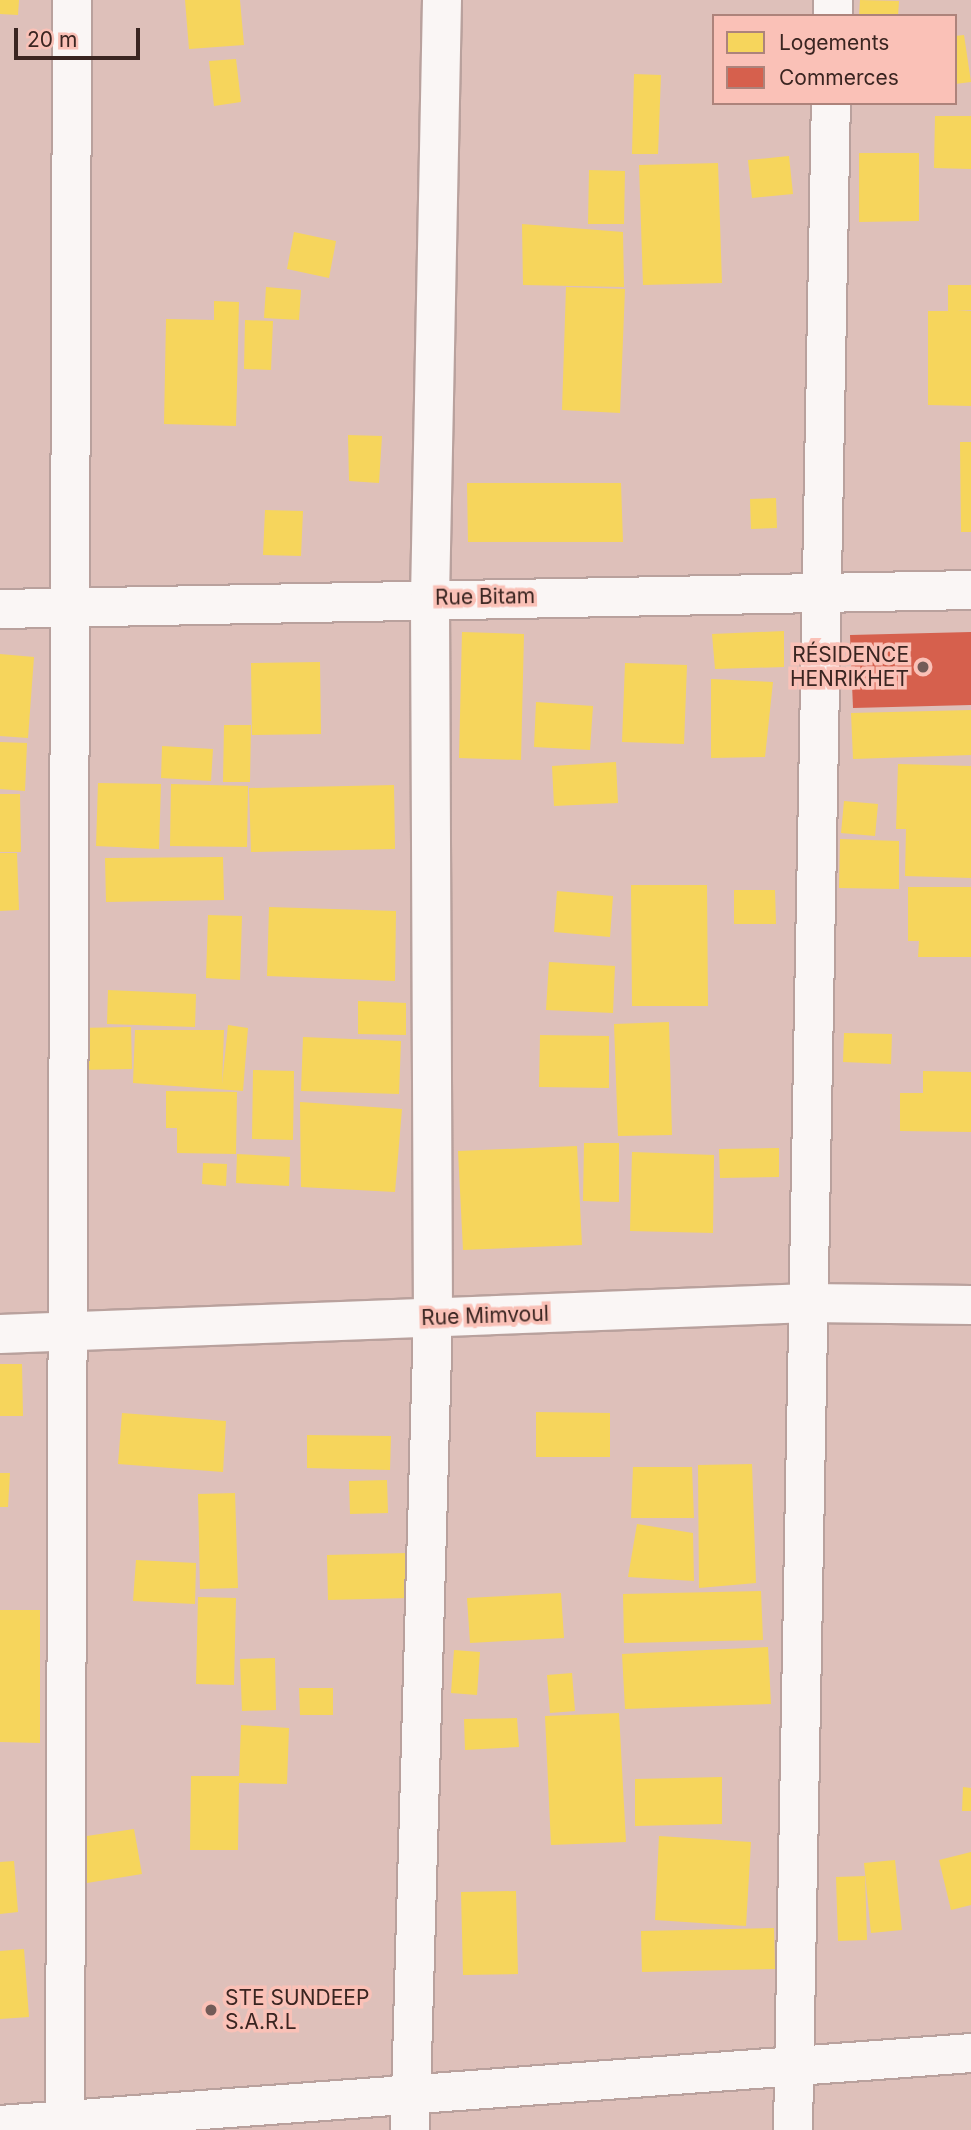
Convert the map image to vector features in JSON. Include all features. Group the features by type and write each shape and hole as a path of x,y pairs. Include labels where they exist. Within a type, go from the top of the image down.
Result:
{"main road":[{"path":"65,2120 65,1332 74,607 72,0"},
{"path":"410,2112 433,1318 430,598 442,0"},
{"path":"793,2130 831,105"},
{"name":"Rue Bitam","path":"0,609 430,598 971,590"},
{"name":"Rue Mimvoul","path":"0,1335 809,1303 971,1305"},
{"path":"0,2125 65,2120 410,2112 795,2064 971,2053"}],"building: Logements":[{"path":"0,0 19,0 18,15 0,14"},
{"path":"185,0 240,0 244,45 189,49"},
{"path":"860,0 899,1 898,14 859,14"},
{"path":"964,35 971,82 957,84 957,36"},
{"path":"236,59 241,102 214,106 209,61"},
{"path":"634,74 661,75 658,154 632,154"},
{"path":"935,116 971,116 971,169 934,168"},
{"path":"859,153 919,153 919,221 859,222"},
{"path":"789,156 793,194 752,198 748,160"},
{"path":"718,163 722,283 643,285 639,165"},
{"path":"589,170 625,171 624,224 588,224"},
{"path":"522,224 623,232 624,287 523,285"},
{"path":"294,232 336,241 329,278 287,269"},
{"path":"948,285 971,285 971,310 957,311 971,311 971,406 928,405 928,311 948,311"},
{"path":"266,287 301,290 299,320 264,318"},
{"path":"566,287 625,289 620,413 562,410"},
{"path":"214,301 239,302 236,426 164,424 166,319 214,320"},
{"path":"245,320 273,321 271,370 244,369"},
{"path":"348,435 382,436 379,483 349,481"},
{"path":"960,442 971,442 971,532 961,532"},
{"path":"467,483 621,483 623,542 468,542"},
{"path":"776,498 777,528 751,529 750,499"},
{"path":"265,510 303,511 301,556 263,555"},
{"path":"784,631 784,667 715,669 712,634"},
{"path":"462,632 524,634 521,760 459,758"},
{"path":"0,654 34,657 28,738 0,736"},
{"path":"320,662 321,734 252,735 251,663"},
{"path":"625,663 687,665 684,744 622,742"},
{"path":"711,679 773,682 765,757 711,758"},
{"path":"536,702 593,706 590,750 534,747"},
{"path":"971,710 971,755 853,759 851,713"},
{"path":"224,725 251,725 250,782 223,782"},
{"path":"0,742 27,743 25,791 0,789"},
{"path":"162,746 213,749 211,781 161,778"},
{"path":"616,762 618,803 554,806 552,766"},
{"path":"898,764 971,766 971,878 905,876 906,829 896,829"},
{"path":"98,783 161,784 159,849 96,846"},
{"path":"171,784 248,786 247,847 170,846"},
{"path":"394,785 395,849 251,852 249,788"},
{"path":"0,794 20,794 21,852 0,852"},
{"path":"844,801 878,804 875,836 841,833"},
{"path":"840,839 899,841 899,889 839,888"},
{"path":"0,853 17,853 19,910 0,911"},
{"path":"223,857 224,900 106,902 105,858"},
{"path":"631,885 707,885 708,1006 632,1006"},
{"path":"908,887 971,887 971,957 918,957 919,941 908,941"},
{"path":"734,890 775,890 776,924 734,924"},
{"path":"557,891 613,896 610,937 554,932"},
{"path":"269,907 396,911 395,981 267,976"},
{"path":"208,915 242,916 240,980 206,978"},
{"path":"549,962 615,966 613,1013 546,1010"},
{"path":"108,990 196,994 195,1027 107,1024"},
{"path":"358,1001 406,1003 406,1035 358,1034"},
{"path":"669,1022 672,1135 618,1136 614,1024"},
{"path":"228,1025 248,1028 243,1091 133,1083 135,1030 224,1030 222,1084"},
{"path":"131,1027 132,1069 78,1070 77,1028"},
{"path":"844,1033 892,1034 891,1064 843,1062"},
{"path":"540,1035 609,1036 609,1088 539,1087"},
{"path":"303,1037 401,1041 399,1094 301,1091"},
{"path":"253,1070 294,1071 293,1140 252,1139"},
{"path":"923,1071 971,1072 971,1132 900,1131 900,1093 923,1093"},
{"path":"166,1091 237,1092 236,1154 177,1153 177,1128 166,1128"},
{"path":"300,1102 402,1109 395,1192 301,1187"},
{"path":"584,1143 619,1143 619,1202 583,1201"},
{"path":"577,1146 582,1245 463,1250 458,1151"},
{"path":"779,1148 779,1177 720,1178 719,1149"},
{"path":"632,1152 714,1155 713,1233 630,1231"},
{"path":"237,1154 290,1157 289,1186 236,1183"},
{"path":"203,1163 227,1164 226,1186 202,1184"},
{"path":"0,1364 22,1364 23,1416 0,1416"},
{"path":"536,1412 610,1413 610,1457 536,1457"},
{"path":"122,1413 226,1421 223,1472 118,1464"},
{"path":"307,1435 391,1436 390,1470 307,1468"},
{"path":"752,1464 756,1583 699,1588 698,1465"},
{"path":"633,1467 692,1467 694,1518 631,1518"},
{"path":"0,1473 10,1473 8,1507 0,1507"},
{"path":"387,1480 388,1513 350,1514 349,1481"},
{"path":"235,1493 238,1588 200,1589 198,1494"},
{"path":"637,1524 693,1533 694,1581 628,1577"},
{"path":"407,1553 408,1598 328,1600 327,1555"},
{"path":"136,1560 196,1563 195,1604 133,1601"},
{"path":"761,1591 763,1640 624,1643 623,1594"},
{"path":"561,1593 564,1638 470,1643 467,1598"},
{"path":"198,1597 236,1598 234,1685 196,1684"},
{"path":"0,1610 40,1610 40,1743 0,1742"},
{"path":"768,1647 771,1704 625,1709 622,1654"},
{"path":"454,1650 480,1652 477,1695 451,1693"},
{"path":"275,1658 276,1710 242,1711 240,1659"},
{"path":"572,1673 575,1711 550,1713 547,1675"},
{"path":"299,1688 333,1688 333,1715 300,1715"},
{"path":"619,1713 626,1842 551,1845 545,1716"},
{"path":"517,1718 519,1747 465,1750 464,1719"},
{"path":"241,1725 289,1728 287,1784 239,1783 238,1850 190,1850 191,1776 239,1776"},
{"path":"722,1777 722,1824 635,1826 635,1779"},
{"path":"963,1787 971,1788 971,1811 962,1811"},
{"path":"134,1829 142,1874 87,1883 80,1837"},
{"path":"659,1836 751,1842 746,1926 655,1920"},
{"path":"971,1852 971,1905 951,1910 939,1860"},
{"path":"895,1860 902,1930 871,1933 864,1863"},
{"path":"14,1861 18,1912 0,1914 0,1862"},
{"path":"865,1876 867,1940 838,1941 836,1877"},
{"path":"516,1891 518,1974 463,1975 461,1892"},
{"path":"774,1928 775,1969 642,1972 641,1931"},
{"path":"24,1949 29,2017 0,2019 0,1951"}],"building: Commerces":[{"path":"971,632 971,705 853,708 850,635"}],"place":[{"name":"RÉSIDENCE HENRIKHET","path":"923,667"},
{"name":"STE SUNDEEP S.A.R.L","path":"211,2010"}]}
